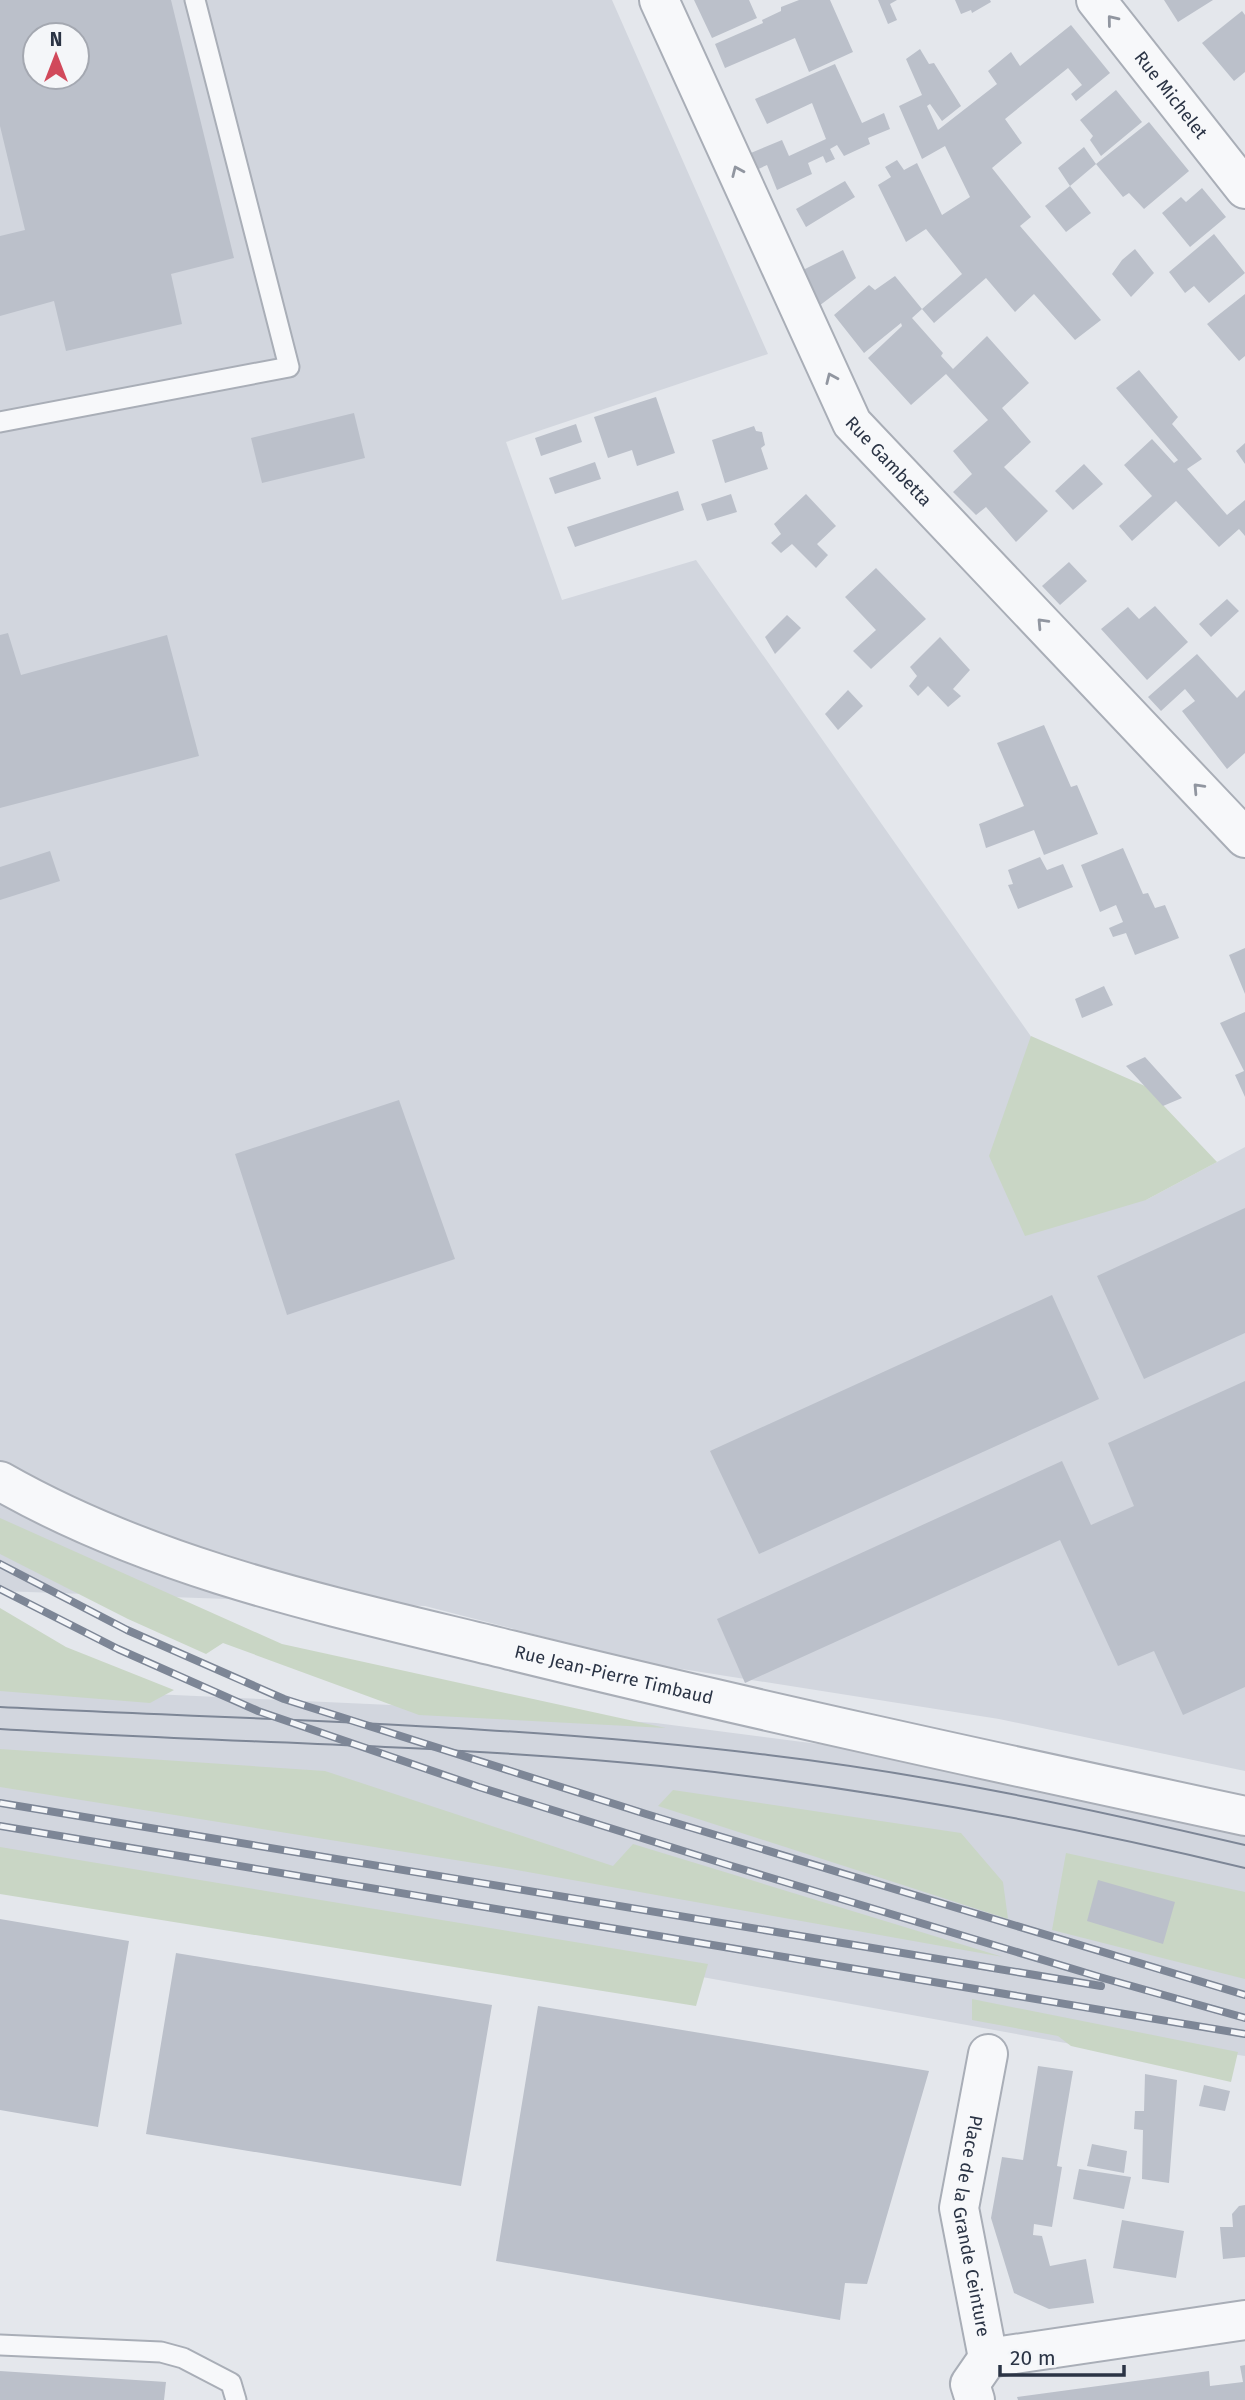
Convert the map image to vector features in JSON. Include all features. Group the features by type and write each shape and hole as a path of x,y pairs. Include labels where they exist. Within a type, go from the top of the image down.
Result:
{"street":[{"name":"Rue Gambetta","path":"659,0 852,423 1245,838"},
{"name":"Rue Michelet","path":"1096,0 1245,189"},
{"name":"Rue Jean-Pierre Timbaud","path":"0,1480 101,1531 254,1588 770,1714 1245,1816"},
{"name":"Place de la Grande Ceinture","path":"988,2054 959,2208 988,2358"},
{"path":"975,2400 970,2384 988,2358 1245,2320"}],"lane":[{"path":"0,422 289,368 195,0"},
{"path":"0,2345 161,2352 183,2358 232,2383 236,2400"}],"shaded area":[{"path":"0,0 612,0 768,354 506,442 562,600 696,560 1146,1200 1245,1147 1245,1771 999,1719 644,1663 425,1606 0,1591"},
{"path":"0,1687 391,1705 656,1723 911,1756 1245,1827 1245,2056 1225,2053 1220,2071 306,1905 0,1855"}],"green space":[{"path":"1031,1036 1145,1086 1217,1162 1146,1200 1025,1236 989,1156"},
{"path":"0,1518 282,1644 666,1728 419,1715 223,1643 206,1654 128,1619 0,1554"},
{"path":"0,1608 66,1647 174,1690 150,1703 0,1691"},
{"path":"0,1749 325,1771 613,1866 633,1844 1003,1957 511,1869 0,1787"},
{"path":"673,1790 961,1833 1003,1882 1008,1919 658,1806"},
{"path":"0,1847 708,1964 696,2006 0,1894"},
{"path":"1066,1853 1245,1892 1245,1979 1052,1930"},
{"path":"972,1999 1238,2052 1231,2082 1071,2046 1058,2036 972,2020"}],"building":[{"path":"0,0 171,0 234,258 171,274 182,324 66,351 54,301 0,316 0,236 25,230 0,126"},
{"path":"694,0 749,0 757,18 712,38"},
{"path":"799,0 830,0 853,52 809,72 795,38 725,68 715,44 763,23 762,20 781,11 781,7"},
{"path":"878,0 897,0 890,4 897,20 888,24"},
{"path":"955,0 991,2 972,13 971,10 961,14"},
{"path":"1164,0 1213,0 1178,22"},
{"path":"1242,11 1245,15 1245,72 1234,81 1202,43"},
{"path":"1071,25 1110,73 1076,101 1071,94 1082,85 1068,68 1005,119 1022,143 992,168 1031,217 1020,226 1101,320 1075,340 1034,294 1015,312 986,278 934,323 922,309 962,274 926,229 906,242 878,185 891,177 885,167 897,160 904,170 917,163 942,215 970,197 945,146 922,159 899,106 922,95 906,59 920,49 929,64 934,63 961,106 942,121 930,104 927,106 938,130 997,84 988,71 1011,52 1020,66"},
{"path":"835,64 862,123 884,113 890,129 868,138 870,144 844,156 837,145 830,149 835,159 826,163 823,156 808,163 812,174 777,190 767,165 752,172 746,155 782,140 789,156 826,139 812,103 767,124 755,99"},
{"path":"1116,90 1142,122 1101,156 1090,140 1093,136 1080,120"},
{"path":"1149,122 1189,171 1144,209 1129,193 1123,197 1096,164"},
{"path":"1084,147 1096,164 1070,186 1058,168"},
{"path":"845,181 855,197 806,227 796,209"},
{"path":"1070,186 1091,213 1066,232 1045,206"},
{"path":"1202,188 1226,217 1190,247 1162,213 1181,197 1186,202"},
{"path":"1214,234 1245,273 1209,303 1194,286 1185,293 1169,272"},
{"path":"1135,249 1154,273 1131,297 1112,274 1122,260"},
{"path":"843,250 856,278 815,309 799,272"},
{"path":"895,276 922,309 912,318 943,353 941,356 953,369 987,336 1029,383 1002,408 1031,442 1004,467 1048,511 1016,542 986,507 976,515 953,492 972,474 953,451 988,420 946,374 911,405 868,358 902,326 901,323 864,353 834,315 869,285 875,290"},
{"path":"1245,294 1245,356 1239,361 1207,324"},
{"path":"1139,370 1178,417 1172,424 1202,459 1187,469 1227,515 1245,500 1245,536 1239,529 1219,547 1176,501 1132,541 1119,526 1152,496 1124,465 1152,439 1174,463 1178,460 1116,388"},
{"path":"656,397 675,453 637,466 632,450 608,458 594,417"},
{"path":"354,413 365,458 262,483 251,438"},
{"path":"576,424 582,442 541,456 535,438"},
{"path":"754,426 756,431 762,432 765,445 761,448 768,469 725,483 712,440"},
{"path":"1245,443 1245,464 1236,451"},
{"path":"595,462 601,479 555,494 549,478"},
{"path":"1084,464 1103,484 1073,510 1055,491"},
{"path":"678,491 684,510 575,547 567,527"},
{"path":"731,494 737,512 707,521 701,504"},
{"path":"806,494 836,526 817,544 828,555 816,568 792,544 781,553 771,543 781,534 774,524"},
{"path":"1069,562 1087,581 1060,605 1042,586"},
{"path":"876,568 926,619 871,669 853,651 876,630 845,597"},
{"path":"1227,599 1239,611 1211,637 1199,624"},
{"path":"1155,606 1188,642 1147,680 1101,629 1128,607 1139,619"},
{"path":"787,615 801,628 775,654 765,637"},
{"path":"8,633 21,675 167,635 199,756 0,808 0,635"},
{"path":"940,637 970,670 953,689 961,696 948,707 928,686 918,696 909,686 917,676 910,667"},
{"path":"1197,654 1237,698 1245,690 1245,753 1227,769 1182,711 1195,701 1185,689 1161,711 1148,697"},
{"path":"848,690 863,706 838,730 825,714"},
{"path":"1044,725 1071,787 1077,785 1098,834 1044,855 1034,830 986,848 979,824 1024,806 997,743"},
{"path":"1123,848 1143,894 1148,893 1155,908 1165,905 1179,938 1135,955 1126,933 1113,937 1109,928 1123,922 1116,905 1100,912 1081,865"},
{"path":"50,851 60,881 0,900 0,867"},
{"path":"1040,857 1047,870 1063,864 1073,887 1018,909 1008,885 1013,884 1008,870"},
{"path":"1245,948 1245,994 1229,955"},
{"path":"1104,986 1113,1005 1082,1018 1075,999"},
{"path":"1245,1012 1245,1097 1235,1075 1244,1071 1220,1023"},
{"path":"1145,1057 1182,1098 1163,1106 1126,1066"},
{"path":"399,1100 455,1259 287,1315 235,1154"},
{"path":"1245,1208 1245,1333 1144,1379 1097,1276"},
{"path":"1052,1295 1099,1399 759,1554 710,1451"},
{"path":"1245,1381 1245,1687 1183,1715 1154,1651 1118,1666 1060,1540 745,1683 717,1619 1062,1461 1091,1525 1134,1506 1108,1443"},
{"path":"1098,1880 1175,1902 1163,1944 1087,1921"},
{"path":"0,1919 129,1941 98,2127 0,2110"},
{"path":"176,1953 492,2005 461,2186 146,2134"},
{"path":"538,2006 929,2071 867,2284 845,2283 840,2320 496,2261"},
{"path":"1038,2066 1073,2071 1057,2166 1062,2167 1052,2227 1034,2224 1033,2235 1042,2236 1050,2266 1086,2259 1094,2303 1049,2309 1014,2293 991,2218 1002,2157 1023,2160"},
{"path":"1145,2074 1177,2080 1169,2183 1142,2179 1143,2130 1134,2129 1135,2111 1144,2111"},
{"path":"1204,2085 1230,2091 1225,2111 1199,2106"},
{"path":"1092,2144 1127,2151 1124,2173 1087,2166"},
{"path":"1079,2169 1131,2177 1124,2209 1073,2199"},
{"path":"1245,2205 1245,2257 1223,2259 1220,2227 1233,2227 1232,2214 1239,2206"},
{"path":"1122,2220 1184,2231 1176,2278 1113,2268"},
{"path":"1245,2365 1245,2400 1018,2400 1017,2397 1209,2371 1210,2386 1243,2382 1240,2366"},
{"path":"0,2371 166,2382 164,2400 0,2400"}],"tram line":[{"path":"0,1707 385,1724 577,1736 768,1755 1008,1793 1245,1845"},
{"path":"0,1729 496,1753 735,1774 955,1807 1100,1835 1245,1868"}],"railway":[{"path":"0,1564 127,1630 284,1699 646,1814 1245,1995"},
{"path":"0,1589 118,1649 258,1711 479,1787 725,1864 1245,2018"},
{"path":"0,1803 1101,1986"},
{"path":"0,1826 1245,2034"}]}
